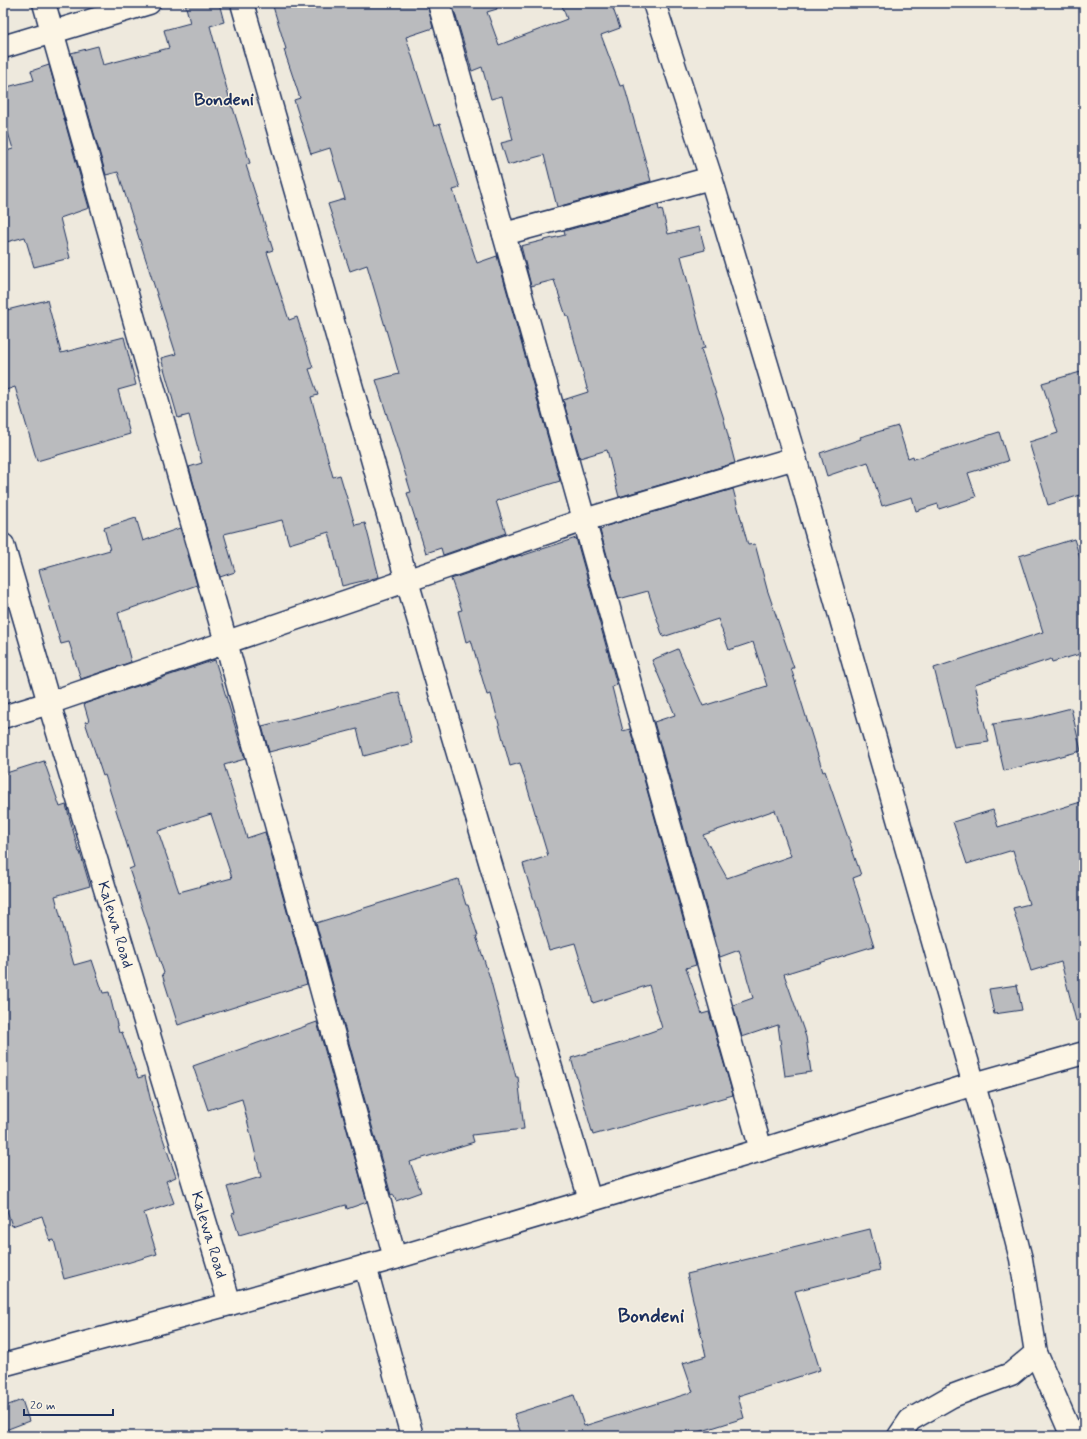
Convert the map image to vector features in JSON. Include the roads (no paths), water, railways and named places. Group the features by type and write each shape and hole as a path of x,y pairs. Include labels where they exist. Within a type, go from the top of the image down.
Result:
{"street":[{"path":"44,3 226,642 395,1258"},
{"path":"3,47 149,3"},
{"path":"242,3 407,580 590,1200"},
{"path":"439,3 761,1150"},
{"path":"654,3 711,178 796,458 974,1084 1021,1259 1036,1352 1072,1436"},
{"path":"504,234 711,178"},
{"path":"3,717 49,703 584,520 796,458"},
{"name":"Kalewa Road","path":"3,545 49,703 230,1304"},
{"path":"3,1365 395,1258 761,1150 974,1084 1084,1053"},
{"path":"365,1266 412,1436"},
{"path":"899,1436 910,1420 952,1396 1011,1374 1036,1352"}],"district":[{"name":"Bondeni","path":"224,100"},
{"name":"Bondeni","path":"651,1316"}]}
